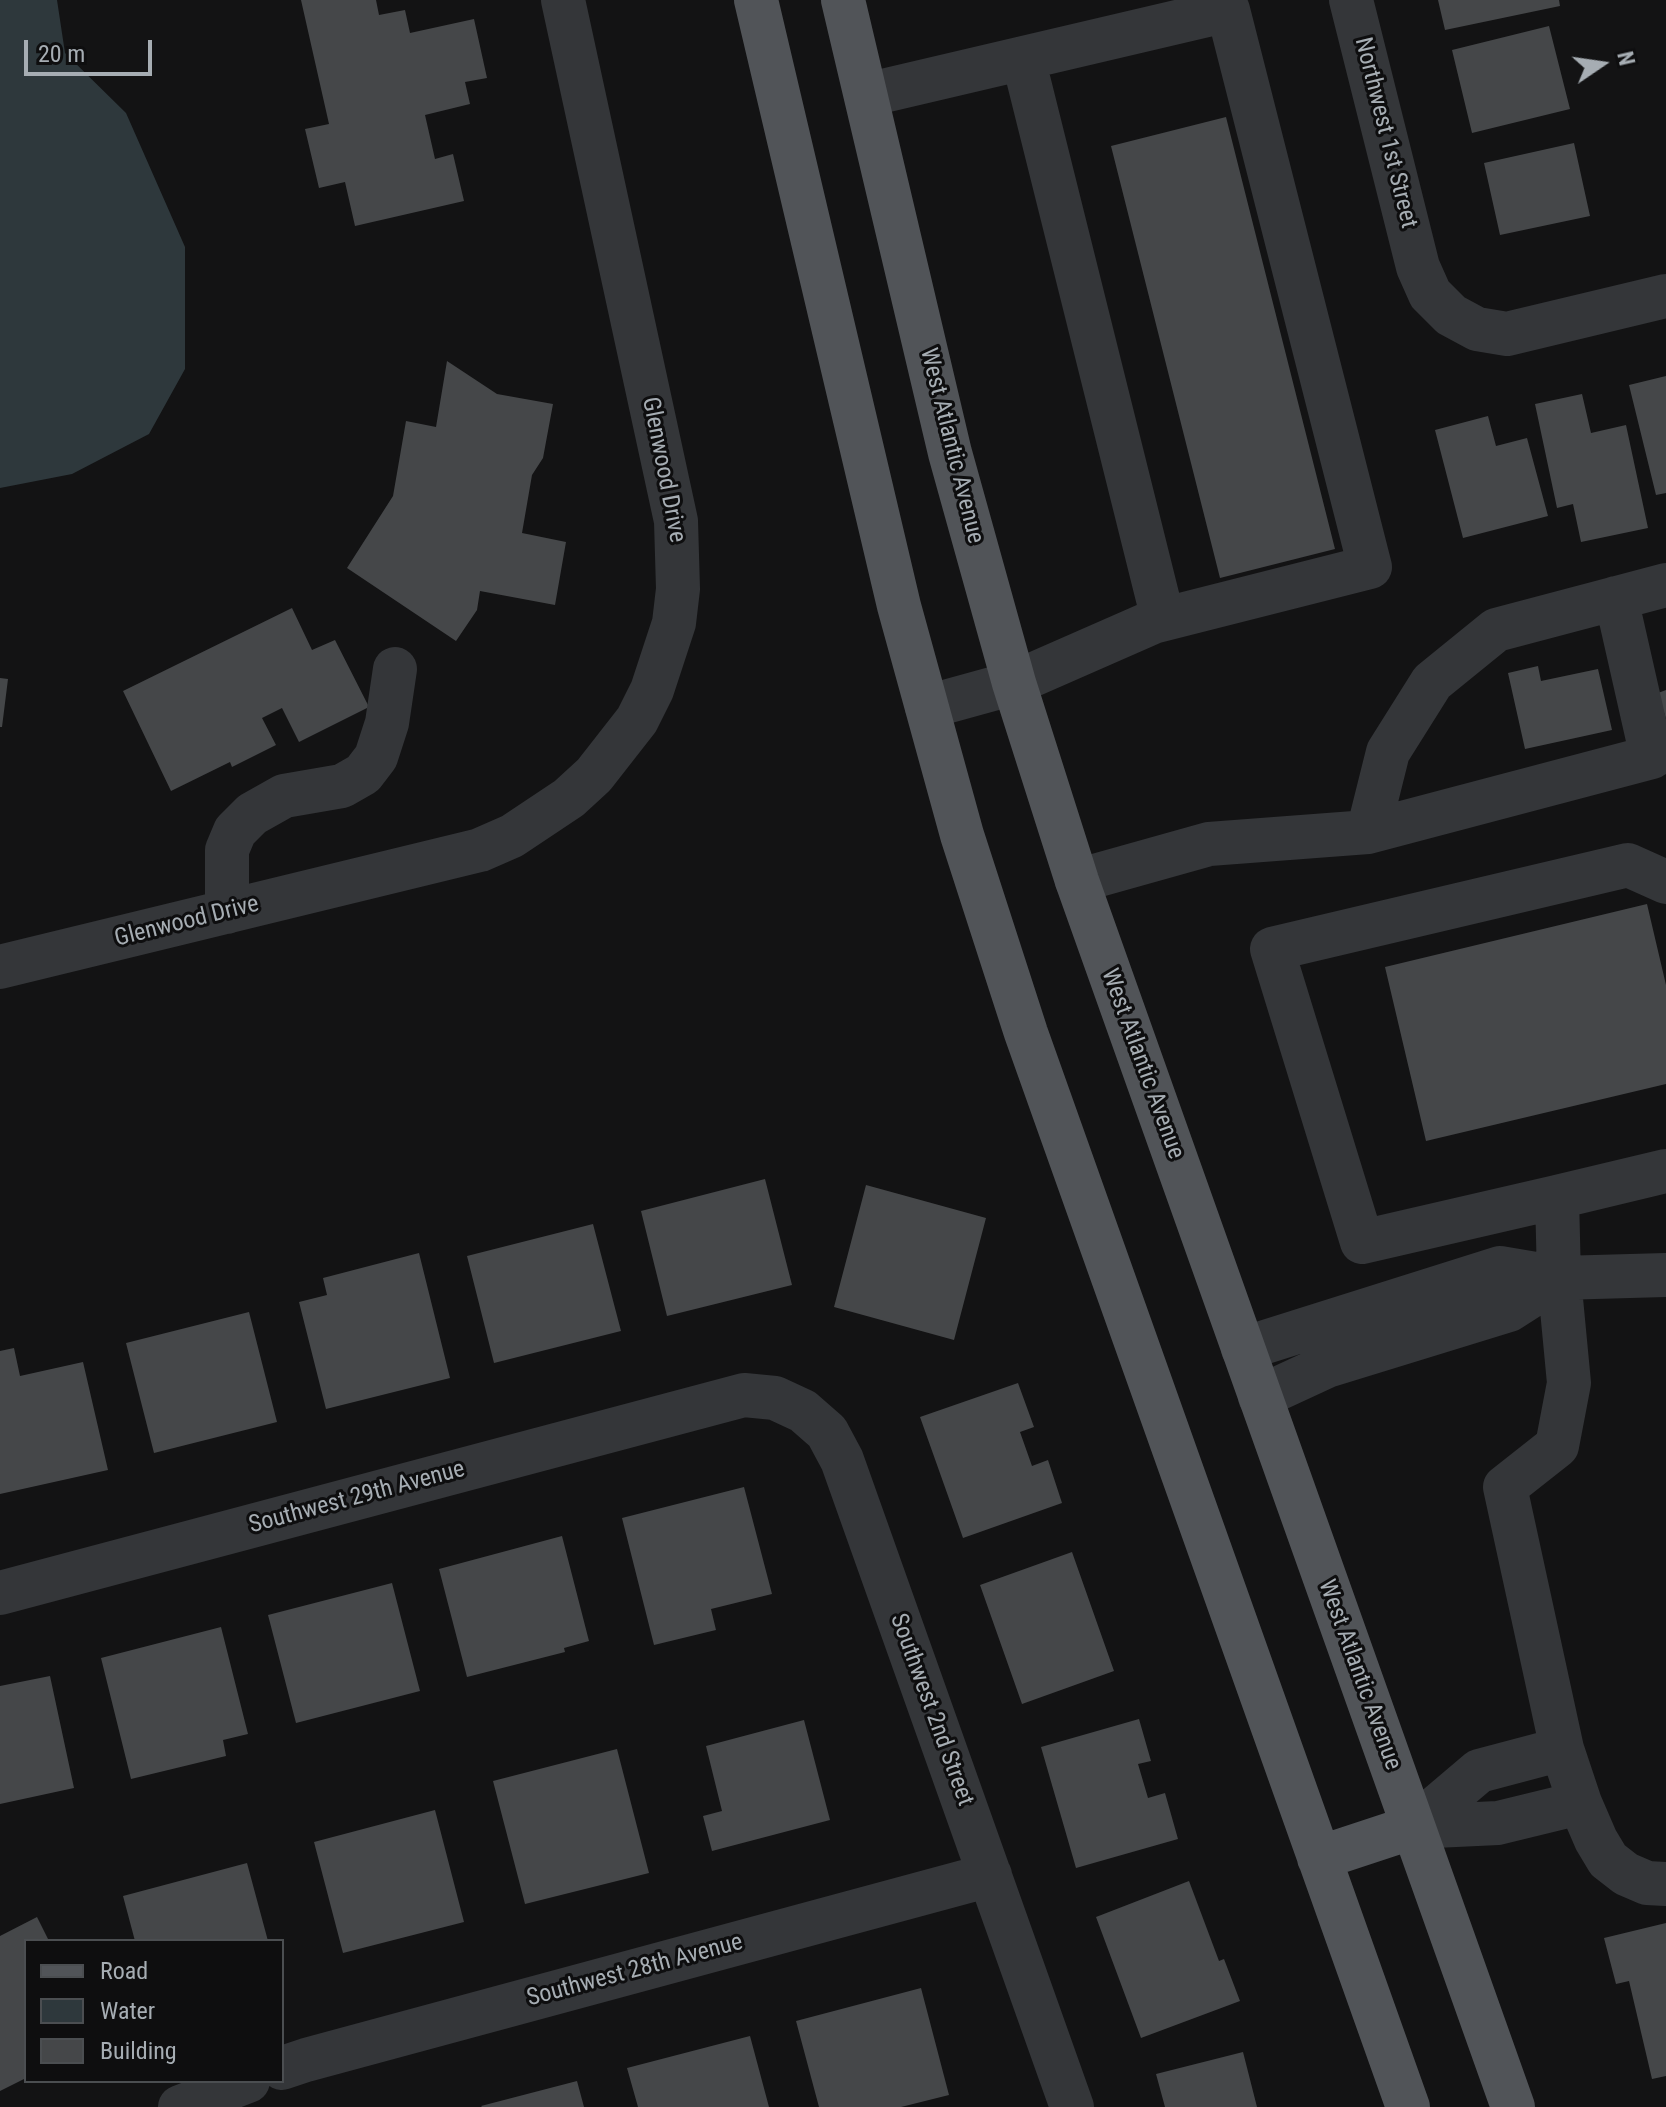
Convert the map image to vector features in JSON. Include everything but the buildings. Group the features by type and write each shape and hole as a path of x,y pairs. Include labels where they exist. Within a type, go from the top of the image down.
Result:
{"main road":[{"path":"756,0 899,606 962,835 1026,1033 1408,2107"},
{"name":"West Atlantic Avenue","path":"843,0 950,453 1014,683 1077,881 1513,2107"},
{"path":"1319,1858 1413,1827"}],"street":[{"name":"Glenwood Drive","path":"0,967 480,850 512,836 569,798 617,749 637,720 664,657 674,623 678,589 676,521 563,0"},
{"name":"Northwest 1st Street","path":"1351,0 1418,267 1430,294 1451,315 1477,329 1507,334 1666,296"},
{"path":"866,95 1228,10 1370,567 1163,619 1014,683 927,707"},
{"path":"1023,58 1163,619"},
{"path":"1368,832 1388,752 1432,682 1496,630 1666,585"},
{"path":"1077,881 1209,844 1368,832 1652,757 1616,598"},
{"path":"227,912 227,850 235,831 252,814 284,796 342,786 363,774 376,757 387,723 395,669"},
{"path":"1666,882 1628,865 1272,949 1362,1242 1666,1171"},
{"path":"1557,1197 1559,1278 1569,1383 1557,1446 1505,1487 1562,1749 1580,1803 1608,1860 1626,1874 1647,1883 1666,1884"},
{"path":"1243,1349 1500,1268 1559,1278 1666,1275"},
{"path":"1260,1397 1327,1366 1509,1310 1559,1278"},
{"name":"Southwest 2nd Street","path":"713,1402 744,1395 775,1398 803,1411 827,1432 842,1460 1072,2107"},
{"name":"Southwest 29th Avenue","path":"0,1593 713,1402"},
{"path":"1413,1827 1479,1771 1562,1749"},
{"path":"1413,1827 1498,1823 1580,1803"},
{"name":"Southwest 28th Avenue","path":"284,2067 990,1875"},
{"path":"180,2107 243,2083"}],"water":[{"path":"0,0 57,0 65,53 126,113 185,247 185,369 149,434 72,474 0,488"}]}
